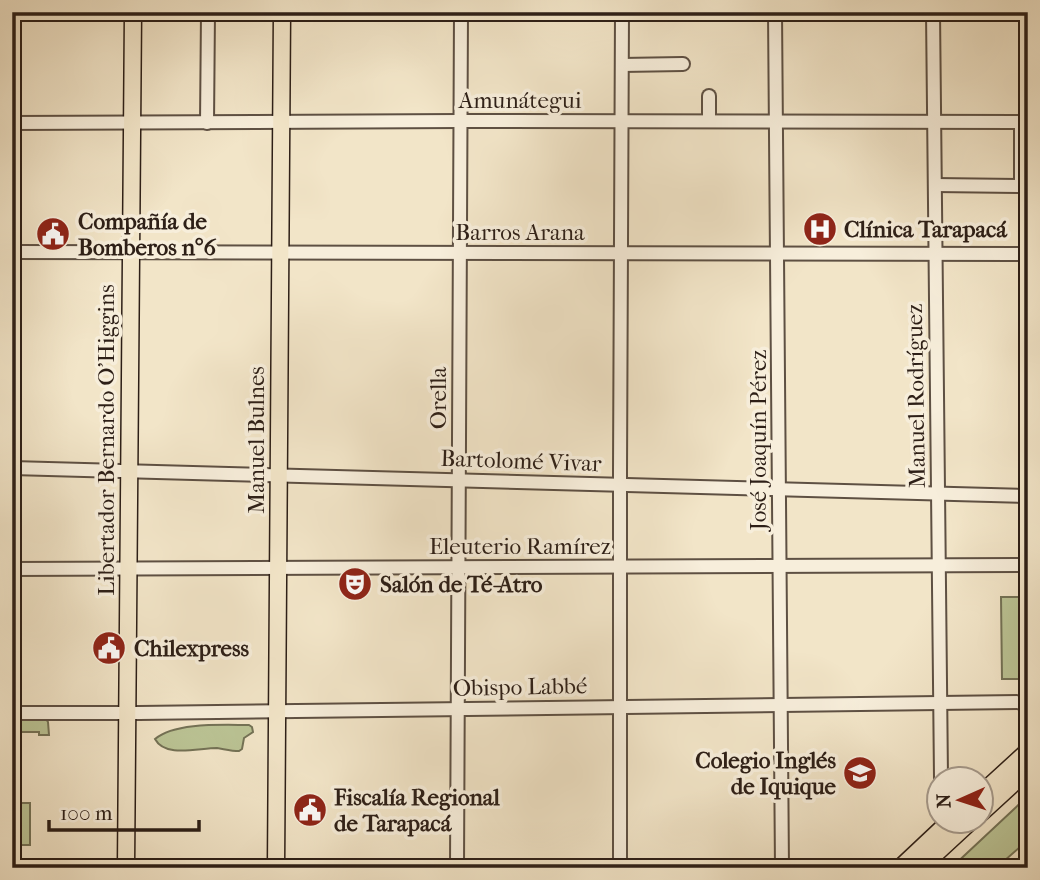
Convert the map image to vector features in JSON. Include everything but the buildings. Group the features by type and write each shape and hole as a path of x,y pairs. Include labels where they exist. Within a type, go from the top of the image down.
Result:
{"main road":[{"name":"Libertador Bernardo O'Higgins","path":"126,868 133,12"},
{"name":"Manuel Bulnes","path":"276,868 282,12"},
{"path":"995,781 1028,751"},
{"path":"995,800 1028,770"},
{"path":"900,867 935,834"},
{"path":"920,868 958,834"}],"street":[{"path":"207,122 208,12"},
{"name":"Orella","path":"457,868 461,12"},
{"path":"621,868 622,12"},
{"name":"José Joaquín Pérez","path":"775,12 782,868"},
{"name":"Manuel Rodríguez","path":"933,12 941,764"},
{"path":"622,65 683,64"},
{"path":"709,96 709,121"},
{"name":"Amunátegui","path":"12,123 1025,122"},
{"path":"935,185 1021,186 1025,122"},
{"name":"Barros Arana","path":"12,252 1028,254"},
{"name":"Bartolomé Vivar","path":"12,468 1028,496"},
{"name":"Eleuterio Ramírez","path":"12,569 1028,565"},
{"name":"Obispo Labbé","path":"12,713 1028,702"},
{"path":"872,868 900,867"}],"green space":[{"path":"1001,597 1028,597 1028,679 1002,679"},
{"path":"44,716 48,722 49,735 39,735 39,732 12,732 12,717"},
{"path":"249,725 253,732 244,738 239,751 217,748 174,750 160,745 155,739 187,727"},
{"path":"1028,796 1028,840 996,868 951,868 987,834 995,834 995,827"},
{"path":"12,803 30,803 30,845 12,845"}],"place":[{"name":"Clínica Tarapacá","path":"820,229"},
{"name":"Compañía de Bomberos n°6","path":"53,234"},
{"name":"Salón de Té-Atro","path":"355,584"},
{"name":"Chilexpress","path":"109,648"},
{"name":"Colegio Inglés de Iquique","path":"860,773"},
{"name":"Fiscalía Regional de Tarapacá","path":"310,810"}]}
